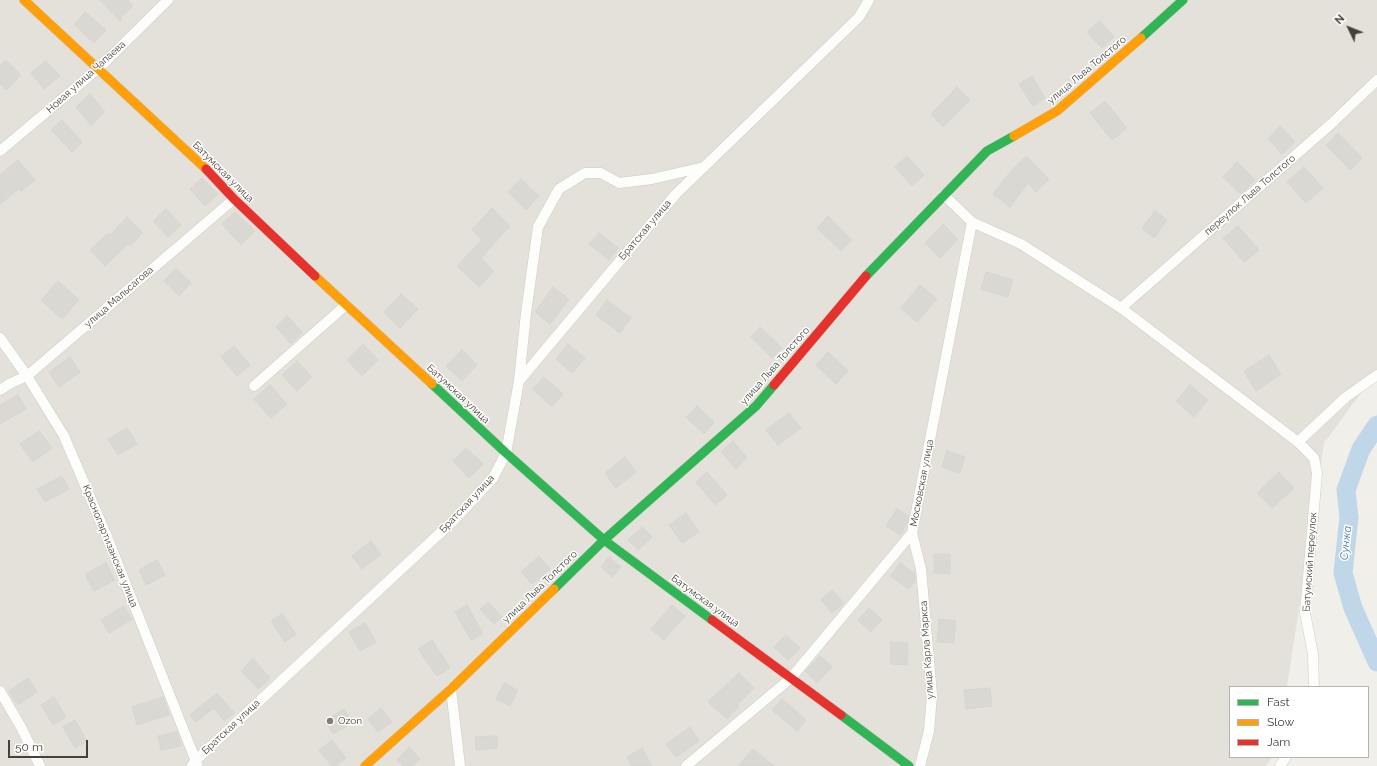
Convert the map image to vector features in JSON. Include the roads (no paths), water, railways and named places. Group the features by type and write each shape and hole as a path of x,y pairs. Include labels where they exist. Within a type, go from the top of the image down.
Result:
{"street":[{"name":"Батумская улица","path":"24,0 203,166 234,199 346,305 506,453 604,540 909,766"},
{"name":"Новая улица Чапаева","path":"0,151 99,68 168,0"},
{"name":"Братская улица","path":"195,764 453,521 493,478 506,453 519,381 676,194 860,17 868,0"},
{"name":"улица Льва Толстого","path":"365,766 451,690 604,540 756,406 859,284 987,151 1057,110 1135,44 1183,0"},
{"name":"переулок Льва Толстого","path":"1121,308 1325,129 1377,80"},
{"path":"519,381 526,313 538,227 559,189 585,173 601,173 619,183 652,179 704,167"},
{"path":"944,195 972,222 1021,244 1121,308 1298,442 1346,397 1377,375"},
{"name":"улица Мальсагова","path":"0,390 27,376 234,199"},
{"name":"Московская улица","path":"686,766 791,678 912,533 972,222"},
{"path":"254,386 346,305"},
{"name":"Краснопартизанская улица","path":"0,338 27,376 64,436 108,539 195,764"},
{"name":"Батумский переулок","path":"1298,442 1314,458 1317,473 1305,613 1313,654 1314,686"},
{"name":"улица Карла Маркса","path":"912,533 921,569 932,695 929,731 920,766"},
{"path":"451,690 460,766"},
{"path":"0,691 21,727 40,766"}],"waterway":[{"name":"Сунжа","path":"1377,425 1361,449 1346,490 1349,517 1343,573 1353,608 1377,662"}],"place":[{"name":"Ozon","path":"330,721"}]}
